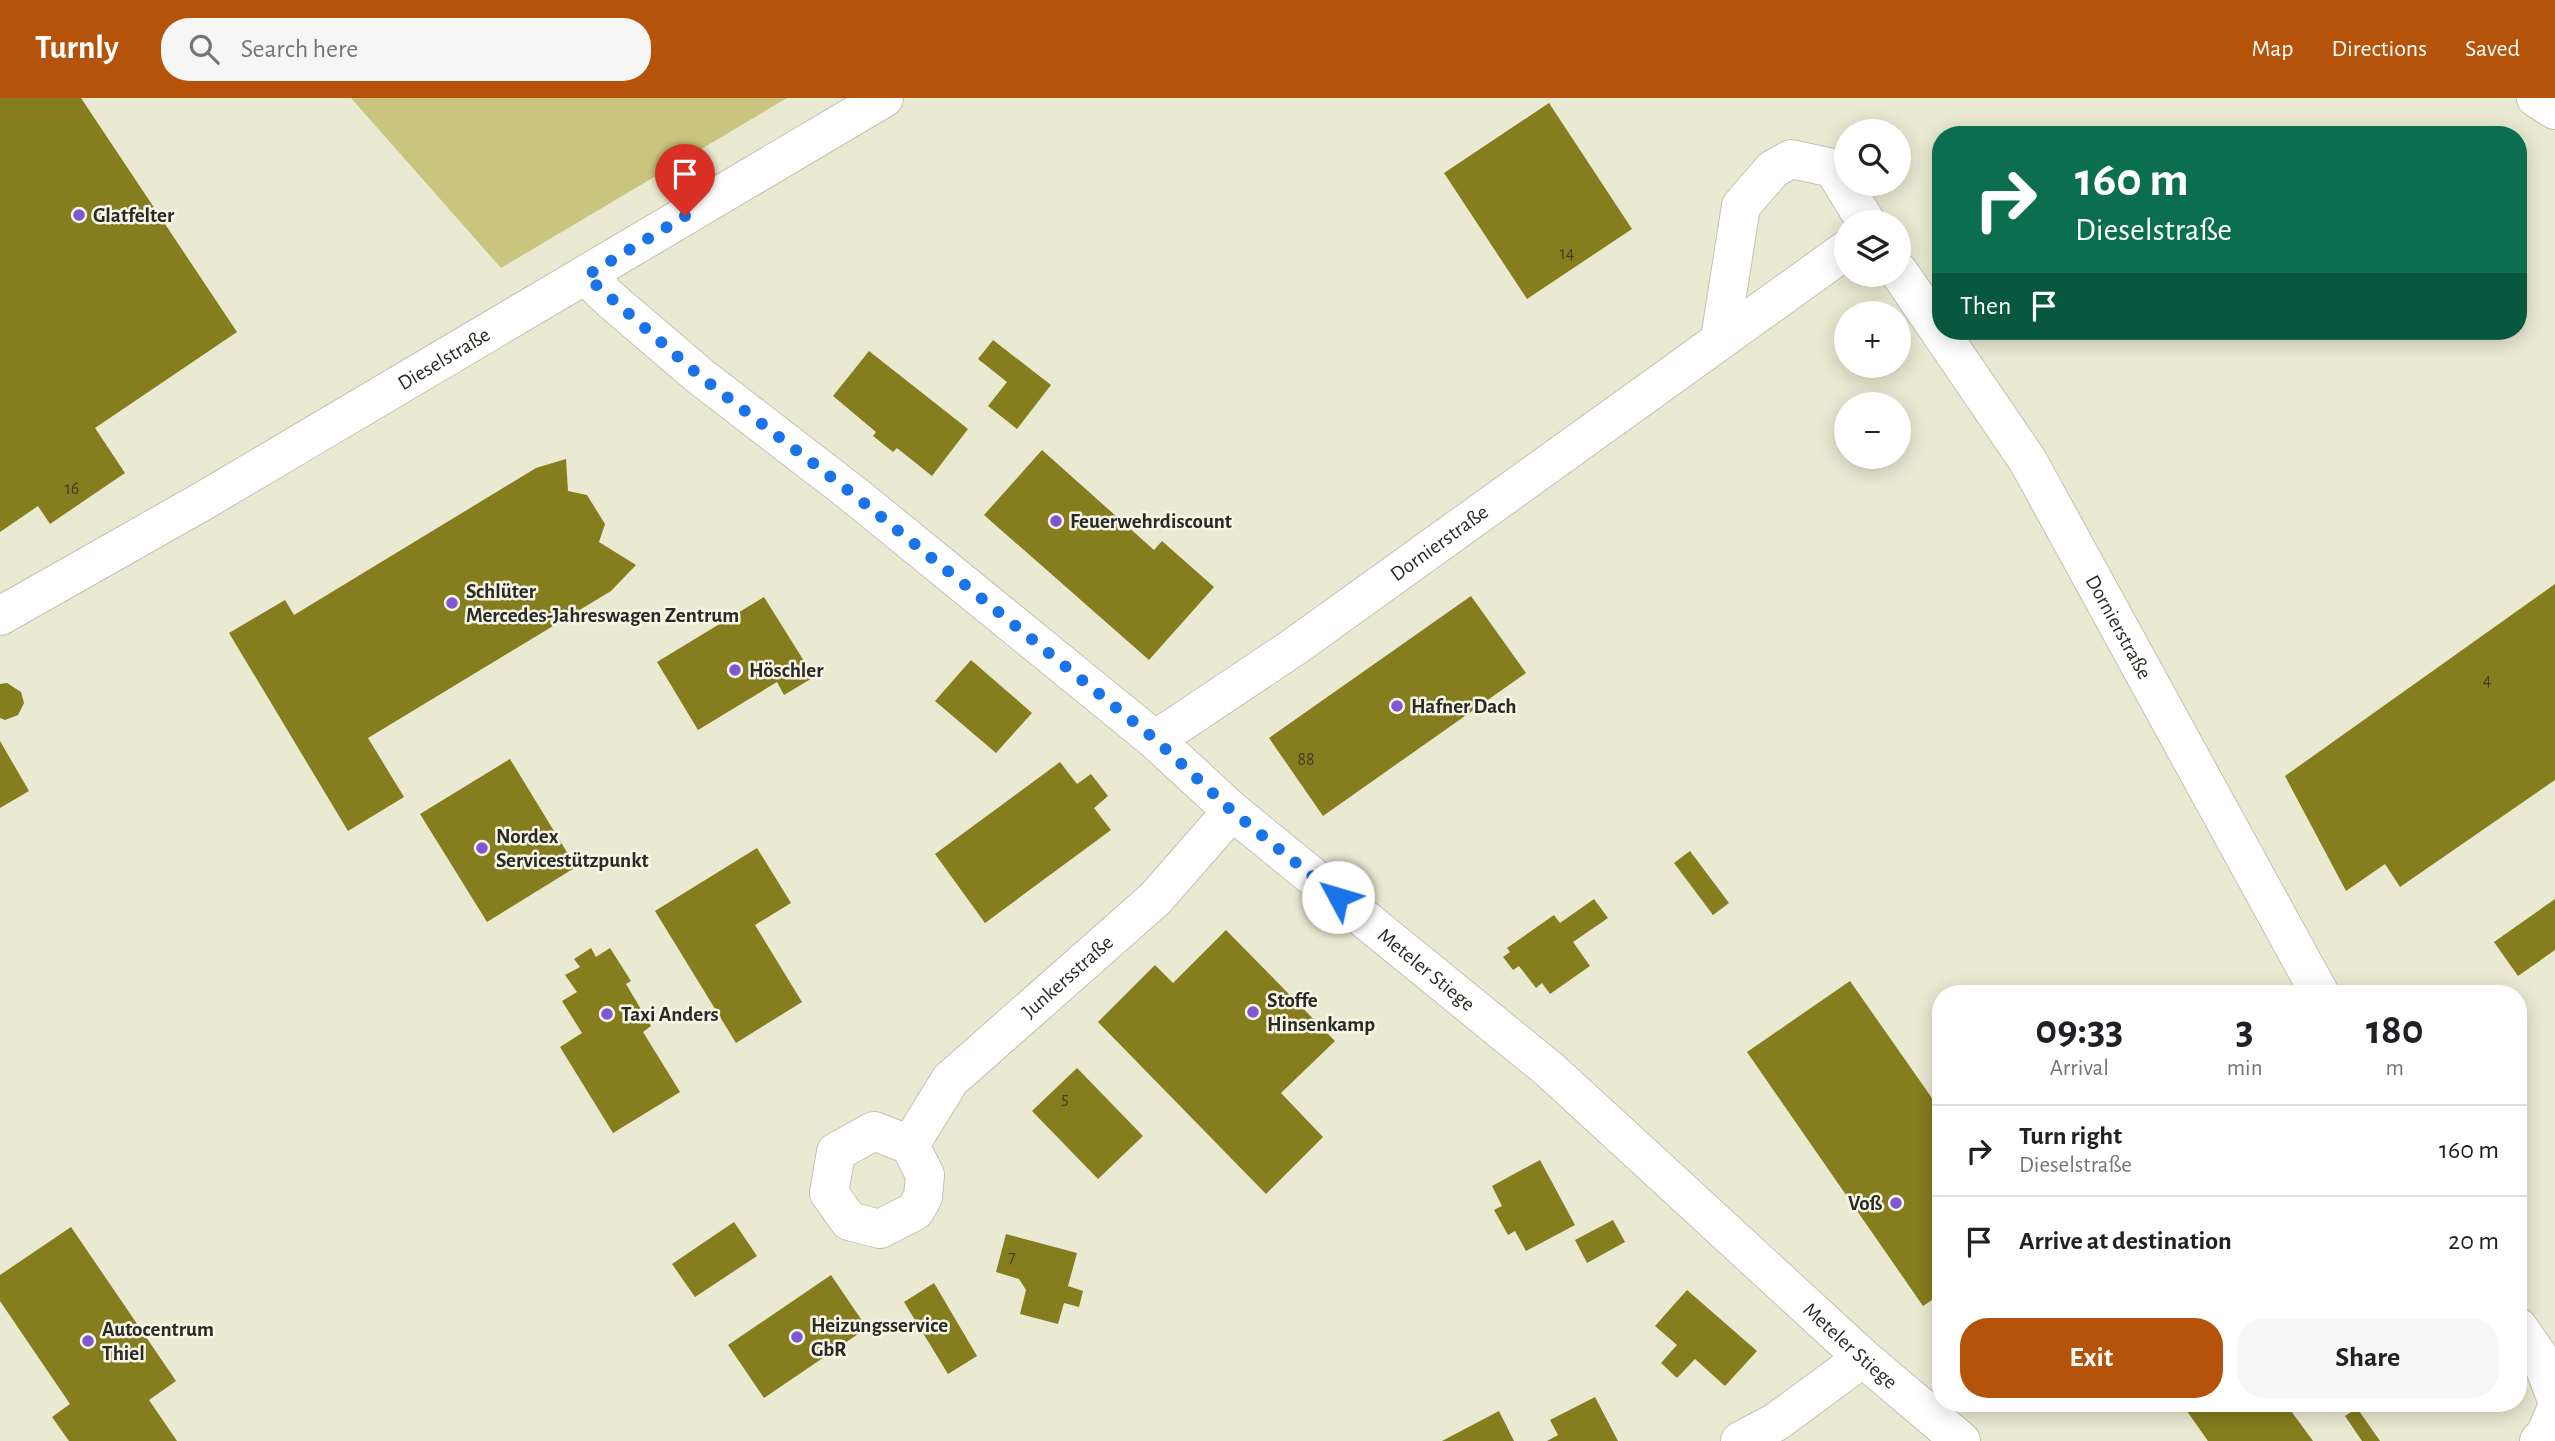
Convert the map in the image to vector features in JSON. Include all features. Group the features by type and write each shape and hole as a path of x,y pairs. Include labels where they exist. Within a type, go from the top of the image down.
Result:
{"street":[{"name":"Dieselstraße","path":"0,615 215,494 884,98"},
{"path":"2536,98 2555,110"},
{"path":"1720,339 1741,206 1773,169 1791,159 1833,168 1859,210"},
{"name":"Dornierstraße","path":"1156,740 1293,647 1834,258"},
{"name":"Meteler Stiege","path":"586,276 701,377 853,494 1156,740 1232,811 1550,1070 1863,1358 1961,1441"},
{"name":"Dornierstraße","path":"1909,287 1932,320"},
{"name":"Dornierstraße","path":"1945,340 2028,461 2315,985"},
{"name":"Junkersstraße","path":"910,1145 950,1080 1155,899 1232,811"},
{"path":"2527,1340 2542,1362 2555,1395"},
{"path":"1740,1441 1776,1422 1863,1358"},
{"path":"2539,1441 2545,1435 2555,1412"}],"shaded area":[{"path":"0,98 2555,98 2555,1441 0,1441"},
{"path":"351,98 787,98 501,268"}],"building":[{"name":"Glatfelter","path":"0,98 81,98 237,332 95,428 125,473 50,524 38,506 0,532"},
{"path":"1549,103 1632,229 1527,299 1444,173"},
{"path":"993,340 1051,385 1017,429 988,406 1007,382 978,359"},
{"path":"869,351 968,429 932,476 897,448 893,452 873,436 876,432 833,396"},
{"path":"1042,450 1154,550 1162,541 1214,587 1149,660 984,515"},
{"name":"Schlüter Mercedes-Jahreswagen Zentrum","path":"566,459 568,491 587,495 605,524 599,542 636,565 611,591 368,738 404,797 348,831 229,633 285,600 294,615 536,468"},
{"path":"2555,584 2555,780 2400,887 2385,864 2346,891 2285,776"},
{"name":"Hafner Dach","path":"1471,596 1526,673 1323,816 1269,738"},
{"name":"Höschler","path":"764,597 814,677 784,695 777,682 698,730 657,662"},
{"path":"971,660 1032,713 996,753 935,701"},
{"path":"7,683 21,692 24,703 18,715 5,720 0,718 0,684"},
{"path":"0,741 29,791 0,808"},
{"path":"510,759 576,867 487,922 420,814"},
{"path":"1060,762 1077,784 1091,774 1108,796 1094,808 1111,830 985,923 935,854"},
{"path":"757,848 791,903 755,925 802,1002 736,1043 655,911"},
{"path":"1690,851 1729,903 1713,915 1674,863"},
{"path":"1594,899 1608,918 1573,942 1590,966 1550,994 1542,983 1536,988 1519,966 1513,970 1503,957 1510,952 1507,948 1554,915 1560,923"},
{"path":"2555,899 2555,950 2518,976 2494,942"},
{"path":"1226,930 1335,1041 1281,1093 1323,1137 1266,1194 1098,1022 1155,965 1173,983"},
{"path":"591,948 596,957 610,948 631,981 626,984 651,1026 643,1032 680,1092 613,1133 560,1047 582,1033 562,1001 577,992 565,975 580,967 574,959"},
{"name":"Voß","path":"1850,981 1932,1098 1932,1300 1923,1306 1747,1052"},
{"path":"1077,1068 1143,1136 1098,1179 1032,1111"},
{"path":"1540,1160 1575,1225 1526,1251 1515,1231 1508,1235 1494,1210 1502,1206 1492,1186"},
{"path":"1613,1220 1625,1242 1587,1263 1575,1240"},
{"path":"734,1222 757,1256 695,1297 672,1264"},
{"name":"Autocentrum Thiel","path":"71,1227 176,1381 149,1400 177,1441 69,1441 52,1417 70,1404 0,1301 0,1275"},
{"path":"1006,1234 1077,1253 1068,1286 1083,1291 1079,1307 1064,1303 1058,1324 1020,1314 1026,1290 1019,1279 996,1272"},
{"name":"Heizungsservice GbR","path":"831,1275 867,1328 764,1398 728,1345"},
{"path":"934,1283 977,1356 948,1374 904,1302"},
{"path":"1687,1290 1757,1351 1725,1386 1695,1359 1677,1378 1661,1363 1677,1345 1655,1326"},
{"path":"1595,1397 1618,1441 1547,1441 1558,1435 1550,1420"},
{"path":"1499,1411 1514,1441 1442,1441"},
{"path":"2188,1412 2292,1412 2313,1441 2208,1441"},
{"path":"2351,1412 2360,1412 2380,1441 2362,1441 2345,1416"}],"place":[{"name":"Glatfelter","path":"79,215"},
{"name":"Feuerwehrdiscount","path":"1056,521"},
{"name":"Schlüter Mercedes-Jahreswagen Zentrum","path":"452,603"},
{"name":"Höschler","path":"735,670"},
{"name":"Hafner Dach","path":"1397,706"},
{"name":"Nordex Servicestützpunkt","path":"482,848"},
{"name":"Stoffe Hinsenkamp","path":"1253,1012"},
{"name":"Taxi Anders","path":"607,1014"},
{"name":"Voß","path":"1896,1203"},
{"name":"Heizungsservice GbR","path":"797,1337"},
{"name":"Autocentrum Thiel","path":"88,1341"}],"route":[{"path":"685,216 586,276 701,377 853,494 1156,740 1232,811 1338,897"}]}
